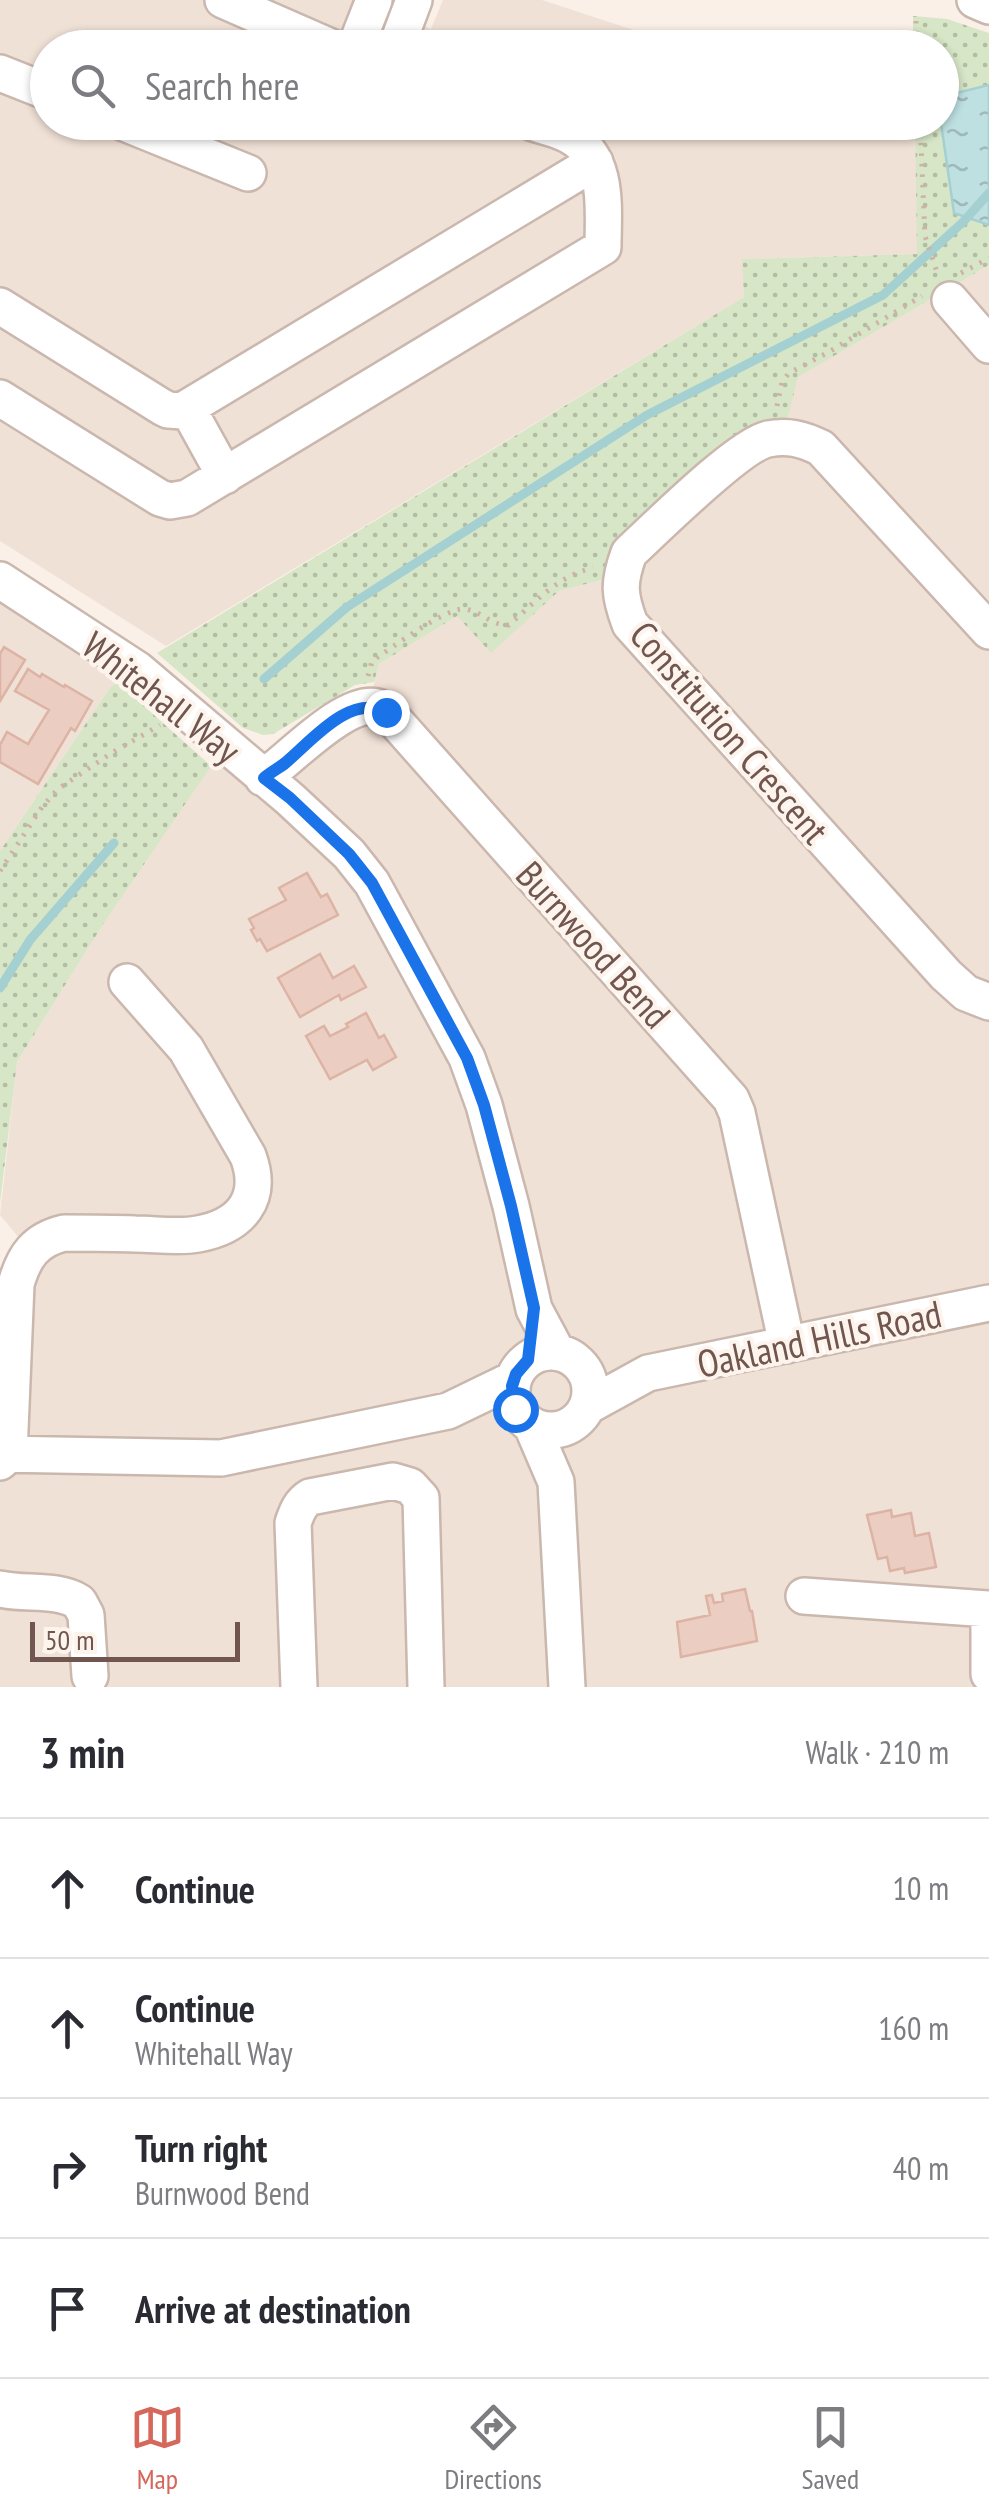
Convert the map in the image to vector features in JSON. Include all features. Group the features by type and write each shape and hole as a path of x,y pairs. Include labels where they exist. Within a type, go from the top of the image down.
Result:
{"street":[{"path":"223,0 292,30"},
{"path":"363,30 374,0"},
{"path":"403,30 414,0"},
{"path":"975,0 989,6"},
{"path":"0,73 30,85"},
{"path":"166,140 248,173"},
{"path":"0,398 160,498 187,498 603,247 601,176 588,151 575,140"},
{"path":"0,306 162,407 175,412 188,409 595,162"},
{"path":"943,288 989,345"},
{"path":"188,409 225,476"},
{"name":"Constitution Crescent","path":"989,630 820,448 803,439 764,440 741,453 630,553 620,575 620,599 630,624 946,975 966,993 989,1002"},
{"name":"Whitehall Way","path":"0,580 138,670 290,798 349,854 372,883 467,1058 484,1105 544,1363"},
{"name":"Burnwood Bend","path":"264,778 306,742 358,708 376,707 396,722 732,1099 786,1345"},
{"path":"127,982 186,1049 240,1140 255,1174 251,1200 232,1222 194,1235 64,1233 37,1244 22,1263 16,1284 3,1457 221,1458 448,1410 544,1363 586,1373 590,1384 556,1482"},
{"name":"Oakland Hills Road","path":"544,1363 648,1374 989,1304"},
{"path":"544,1363 512,1398 556,1482 567,1687"},
{"name":"Oakland Hills Road","path":"581,1414 648,1374"},
{"path":"448,1410 527,1422 543,1430 555,1430 581,1414"},
{"path":"299,1687 293,1523 297,1512 310,1497 393,1481 410,1486 421,1498 426,1687"},
{"path":"0,1589 62,1595 79,1602 86,1615 90,1676"},
{"path":"804,1596 989,1609"},
{"path":"989,1626 989,1674"}],"path":[{"path":"916,22 916,30"},
{"path":"921,140 924,236 943,288"},
{"path":"777,414 782,382 790,374 989,258"},
{"path":"365,684 372,661 445,614 462,609 496,624 509,625 554,586 581,571 604,565"},
{"path":"0,871 58,788 156,730 180,706"}],"shaded area":[{"path":"0,0 364,0 431,29 443,0 542,0 634,30 30,30 30,140 915,140 918,254 743,259 744,297 166,646 0,541"},
{"path":"989,265 989,1687 0,1687 0,1460 29,1250 0,1215 17,1062 205,773 225,747 264,776 368,706 379,664 458,615 491,652 559,591 620,575 783,435 797,377"},
{"path":"0,586 134,670 109,689 0,851"}],"green space":[{"path":"913,16 947,19 989,33 989,85 959,92 959,30 913,30"},
{"path":"915,140 943,140 954,213 989,225 989,265 798,377 783,436 620,575 559,591 491,653 457,616 379,664 374,682 355,685 273,734 263,735 243,728 157,653 744,297 742,259 917,254"},
{"path":"117,682 211,766 102,926 17,1062 0,1203 0,851"}],"water":[{"path":"989,85 989,225 954,213 943,140 959,140 959,92"}],"building":[{"path":"4,647 25,660 0,701 0,654"},
{"path":"28,669 92,701 38,784 0,762 0,745 7,732 28,744 49,710 15,691"},
{"path":"307,873 321,897 327,894 338,915 267,951 260,939 257,941 249,919 286,900 279,888"},
{"path":"320,954 333,978 354,966 366,987 341,1000 339,995 300,1017 278,978"},
{"path":"366,1013 379,1038 384,1035 396,1057 373,1070 367,1060 330,1079 306,1036 324,1026 330,1036"},
{"path":"891,1510 892,1517 911,1513 915,1536 929,1533 936,1567 905,1573 904,1568 890,1571 887,1557 878,1559 867,1515"},
{"path":"745,1589 757,1641 681,1657 677,1622 710,1615 706,1596 712,1595 714,1603 723,1601 722,1594"}],"waterway":[{"path":"264,679 347,607 647,415 883,295 989,193"},
{"path":"0,988 30,940 114,843"}],"route":[{"path":"386,712 367,707 345,714 264,778 349,854 372,883 467,1058 484,1105 534,1308 528,1360 522,1364 512,1386 515,1409"}]}
